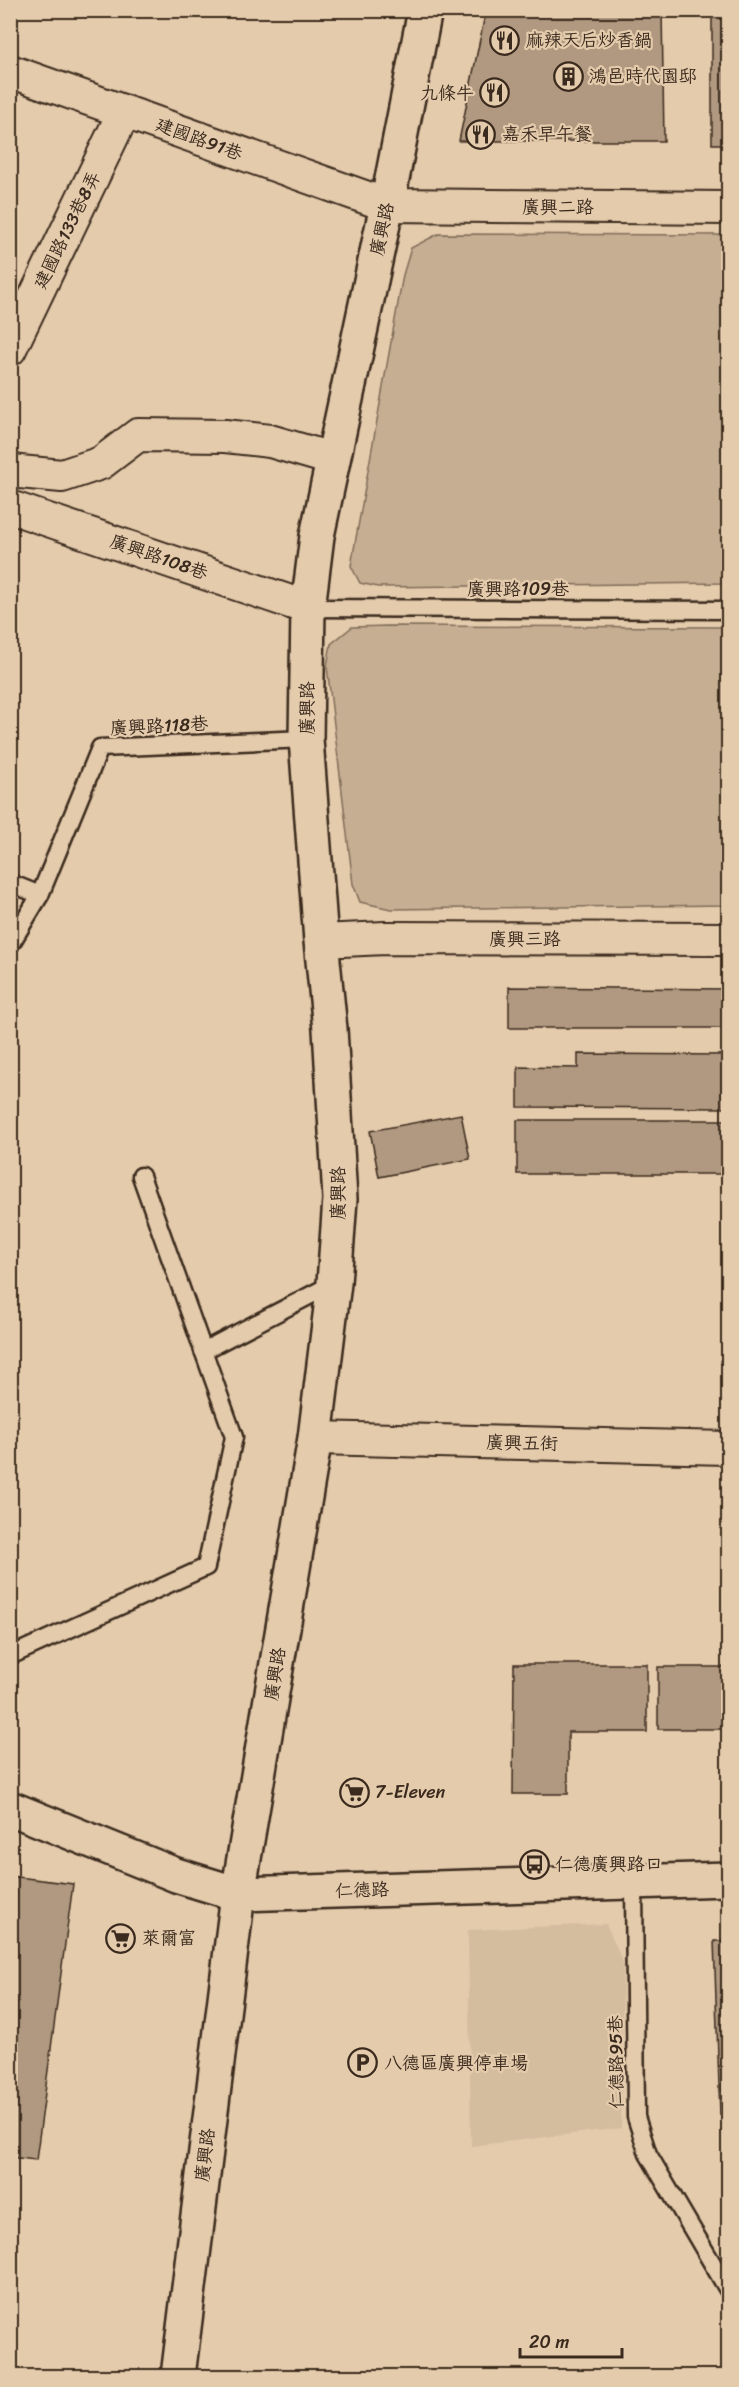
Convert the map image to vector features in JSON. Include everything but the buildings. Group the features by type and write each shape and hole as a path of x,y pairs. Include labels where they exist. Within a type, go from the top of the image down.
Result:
{"street":[{"name":"廣興路","path":"178,2376 238,1894 315,1438 334,1282 340,1199 330,1029 306,739 308,608 317,536 332,459 387,205 425,10"},
{"name":"建國路91巷","path":"10,71 387,205"},
{"name":"建國路133巷8弄","path":"10,349 124,112"},
{"name":"廣興二路","path":"387,205 729,208"},
{"path":"10,470 62,476 101,463 138,435 225,436 270,441 332,459"},
{"name":"廣興路108巷","path":"10,507 308,608"},
{"name":"廣興三路","path":"321,941 729,939"},
{"name":"廣興五街","path":"315,1438 729,1448"},
{"name":"仁德路","path":"10,1808 176,1875 238,1894 729,1879"}],"lane":[{"name":"廣興路109巷","path":"308,608 729,610"},
{"name":"廣興路118巷","path":"40,895 100,748 306,739"},
{"path":"10,883 40,895 10,945"},
{"path":"10,1656 206,1567 234,1437 141,1176"},
{"path":"203,1351 334,1282"},
{"name":"仁德路95巷","path":"634,1882 636,2117 648,2154 729,2290"}],"shaded area":[{"path":"438,234 728,235 728,583 378,587 360,583 351,566 403,275 411,248"},
{"path":"352,627 728,627 728,905 391,909 360,902 353,884 327,666 331,644"},
{"path":"606,1924 623,1962 621,2128 471,2146 468,1930"}],"place":[{"name":"麻辣天后炒香鍋","path":"505,40"},
{"name":"鴻邑時代園邸","path":"568,76"},
{"name":"九條牛","path":"495,93"},
{"name":"嘉禾早午餐","path":"481,134"},
{"name":"7-Eleven","path":"354,1792"},
{"name":"仁德廣興路口","path":"534,1864"},
{"name":"萊爾富","path":"121,1938"},
{"name":"八德區廣興停車場","path":"363,2063"}]}
